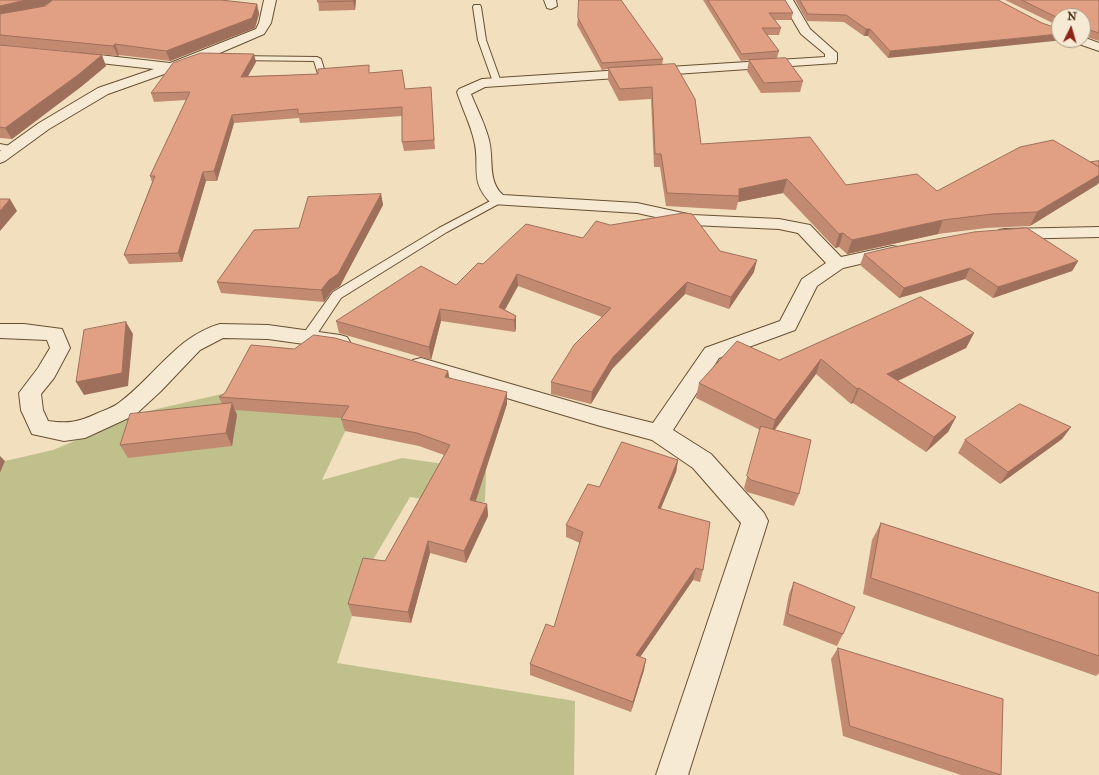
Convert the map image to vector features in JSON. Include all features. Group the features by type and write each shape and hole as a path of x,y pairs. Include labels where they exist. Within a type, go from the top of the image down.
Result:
{"street":[{"path":"0,158 6,148 103,91 151,73 198,58 260,31 265,23 270,0"},
{"path":"787,0 805,31 831,53 831,60 482,83 464,92 483,146 484,183 489,194 498,200 637,208 692,220 779,224 804,229 837,264"},
{"path":"63,55 173,67"},
{"path":"984,235 1020,232 1099,232"},
{"path":"659,433 712,353 788,325 809,283 837,264 908,248"},
{"path":"0,331 24,331 55,334 60,348 46,373 30,392 32,410 40,428 64,432 85,428 127,409 153,386 193,345 220,331 268,332 340,342 356,346"},
{"path":"401,359 597,417 659,433 702,462 754,522 672,775"}],"lane":[{"path":"477,7 482,40 497,82"},
{"path":"198,58 317,59 321,72"},
{"path":"308,337 337,294 443,230 498,200"}],"green space":[{"path":"239,390 351,419 322,480 402,458 486,470 485,502 428,500 410,497 367,570 350,606 352,616 337,663 575,701 574,775 0,775 0,473 5,461 53,450 144,412"}],"building":[{"path":"0,0 26,0 0,6"},
{"path":"53,0 221,0 257,4 252,18 166,51 115,44 113,46 0,35 0,14 45,6"},
{"path":"318,0 353,0 353,1 318,2"},
{"path":"579,0 621,0 663,59 602,63 578,18"},
{"path":"708,0 785,0 793,13 769,13 781,28 762,28 779,51 742,54"},
{"path":"800,0 998,0 1051,26 1051,35 890,51 870,29 866,29 846,15 808,14"},
{"path":"1022,0 1099,0 1099,33 1091,30 1091,8 1051,8 1051,14"},
{"path":"0,45 102,55 78,75 5,128 0,127"},
{"path":"201,53 254,54 241,77 318,74 318,69 369,65 369,73 402,70 405,89 431,87 434,140 402,142 402,107 298,114 298,109 232,115 214,171 203,172 178,253 124,255 155,176 150,176 190,92 151,93 173,63"},
{"path":"786,58 803,81 764,83 749,60"},
{"path":"675,64 695,99 701,144 810,137 846,185 917,174 937,191 1020,147 1053,140 1099,167 1099,175 1037,212 992,214 943,220 852,240 843,233 839,234 787,179 739,189 739,196 667,193 661,154 655,154 652,87 620,89 608,68"},
{"path":"1099,161 1099,167 1091,162"},
{"path":"381,194 338,274 329,280 321,290 217,282 254,230 299,228 308,197"},
{"path":"0,199 10,199 0,211"},
{"path":"684,213 692,214 720,251 757,260 731,297 687,282 613,357 592,392 551,382 574,345 611,308 517,274 499,307 516,316 514,320 440,309 429,347 336,321 421,266 456,285 478,263 483,264 526,224 583,238 596,221 610,225"},
{"path":"1027,228 1078,261 998,287 970,268 904,288 864,254 974,232"},
{"path":"921,297 974,333 887,374 956,417 934,437 859,388 857,389 821,359 775,420 699,383 737,341 779,360"},
{"path":"126,322 122,373 76,382 84,330"},
{"path":"314,335 335,338 448,371 445,377 507,392 470,500 487,504 464,551 428,541 408,612 348,604 363,558 385,561 450,445 417,433 341,419 349,406 219,397 225,393 251,345 294,349"},
{"path":"232,403 226,433 120,445 130,414"},
{"path":"1020,404 1071,427 1008,472 965,440"},
{"path":"761,426 811,440 799,494 751,480 747,476"},
{"path":"622,442 678,460 658,508 710,522 703,570 696,568 636,655 646,659 633,702 530,664 546,624 554,627 583,532 566,525 588,484 599,487"},
{"path":"881,523 1099,593 1099,656 871,578"},
{"path":"794,582 855,607 843,634 788,614"},
{"path":"838,648 1003,699 1001,775 850,726"}]}
